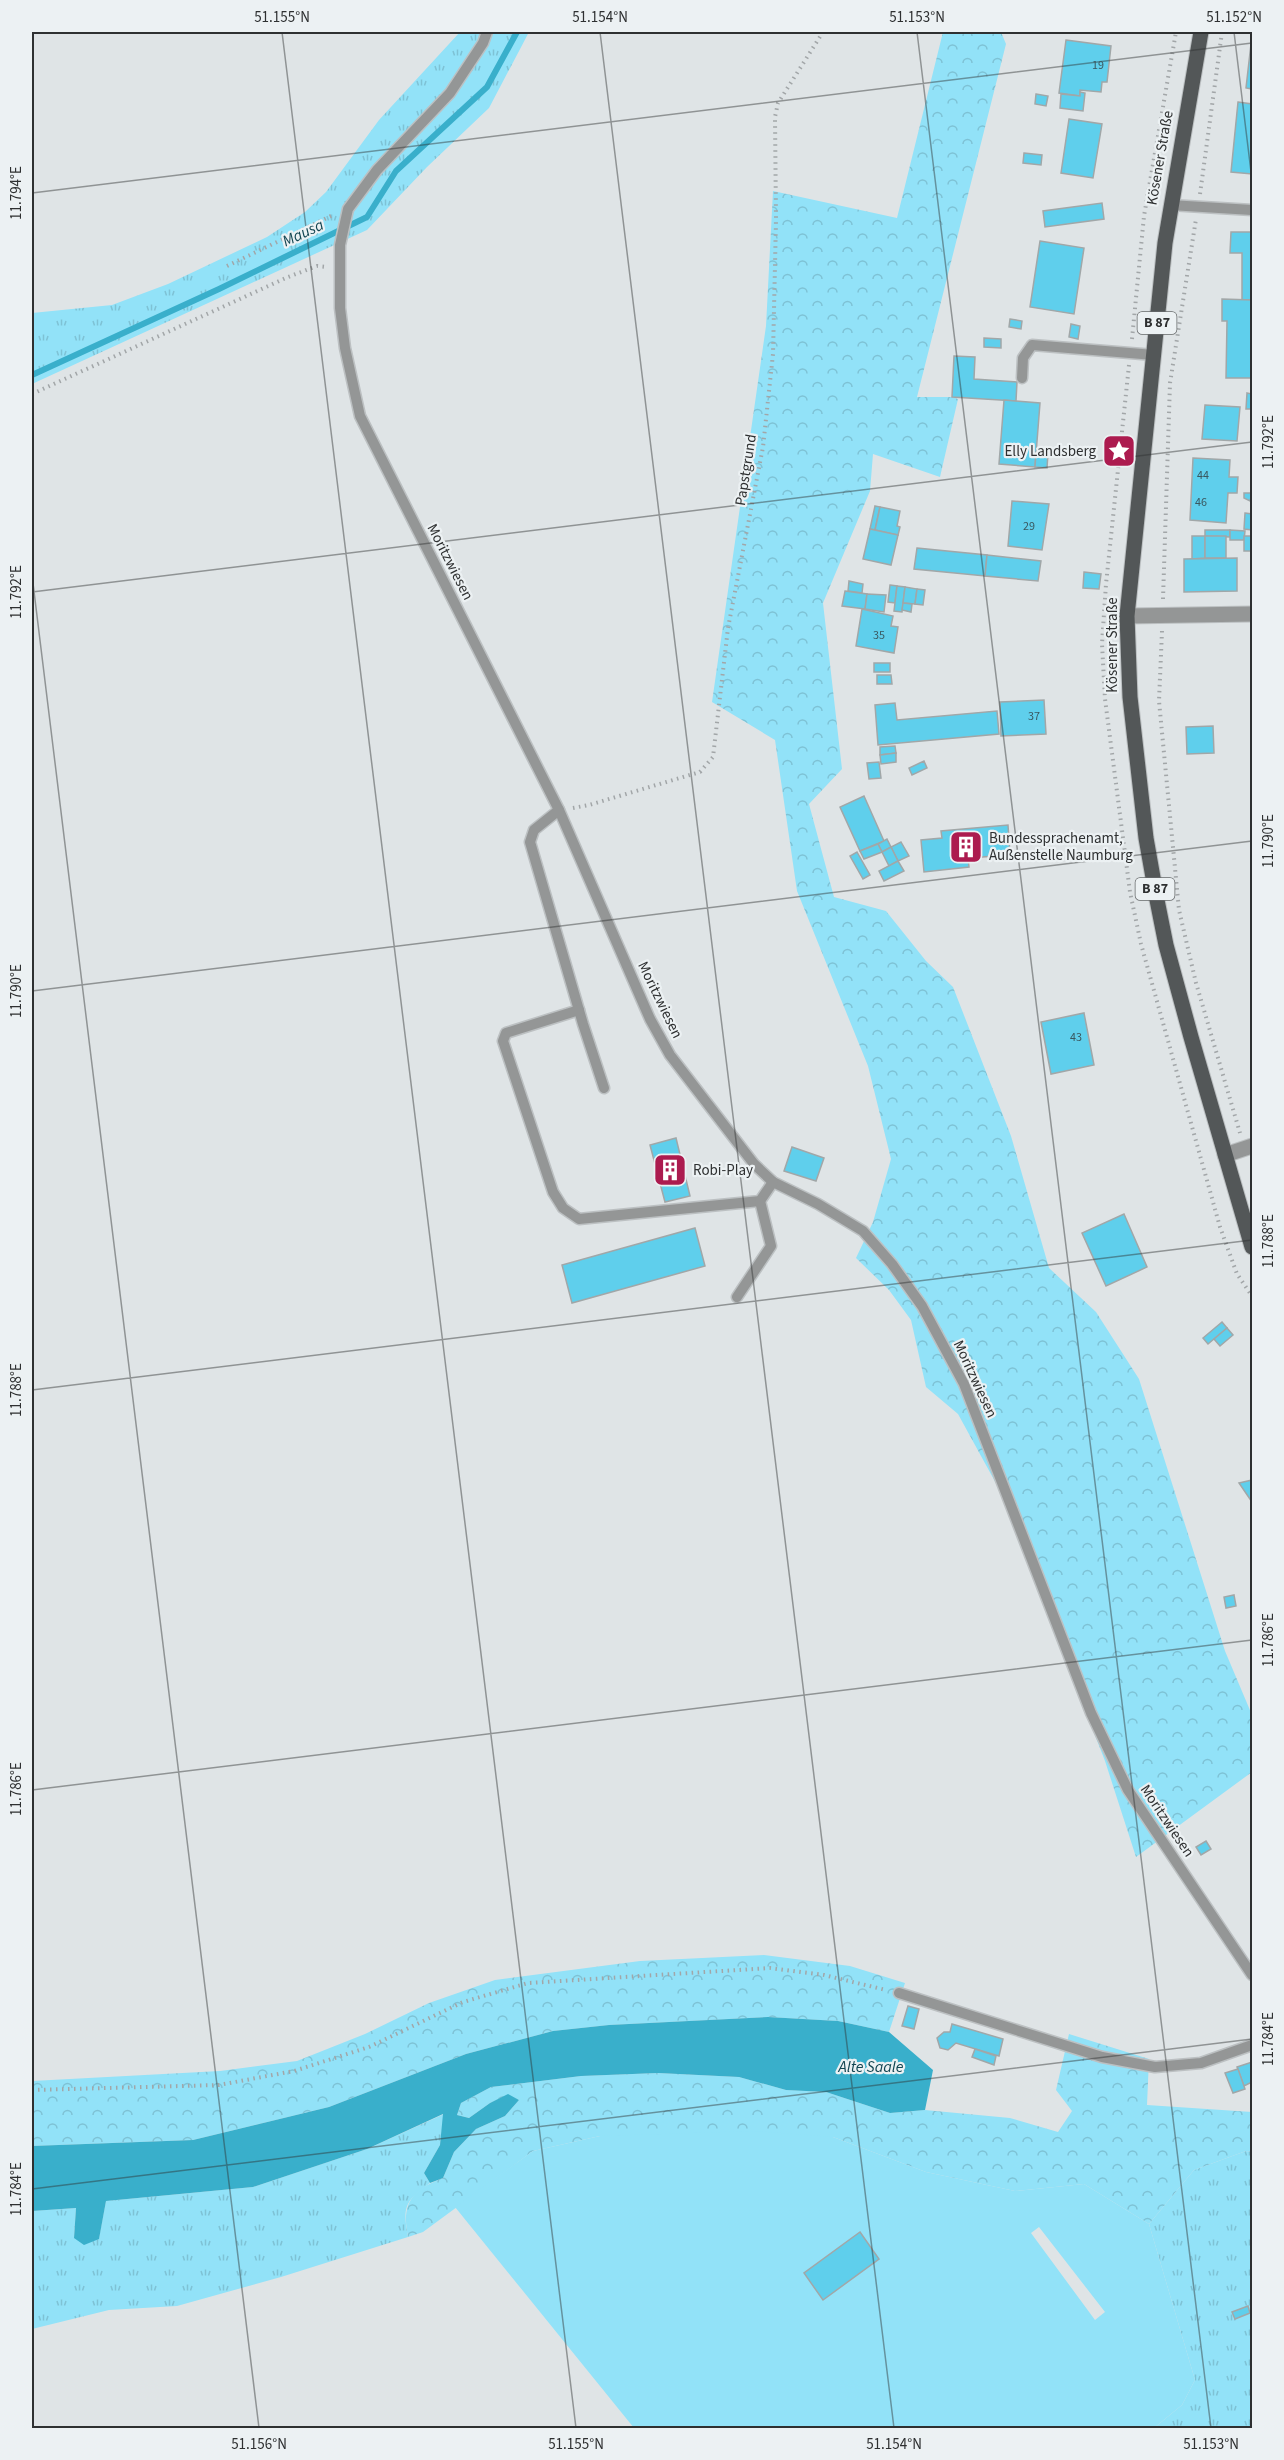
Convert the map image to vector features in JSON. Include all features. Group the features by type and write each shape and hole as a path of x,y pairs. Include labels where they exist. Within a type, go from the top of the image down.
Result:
{"main road":[{"name":"Kösener Straße","path":"1200,32 1170,205 1154,355 1127,616 1130,697 1146,838 1157,900 1178,988 1252,1247"}],"street":[{"path":"1127,616 1252,614"},
{"path":"1225,1155 1249,1147"}],"lane":[{"name":"Moritzwiesen","path":"487,32 483,43 450,93 377,170 348,209 344,221 340,245 340,308 345,348 360,416 559,810 650,1019 670,1055 754,1164 774,1182 863,1230 892,1264 922,1306 964,1384 1086,1702 1107,1750 1128,1790 1252,1975"},
{"path":"1170,205 1252,210"},
{"path":"1022,378 1023,358 1032,345 1154,355"},
{"path":"559,810 534,830 531,842 604,1088"},
{"path":"579,1010 506,1033 503,1041 553,1192 563,1208 579,1219 760,1201 774,1182"},
{"path":"737,1297 771,1246 760,1201"},
{"path":"899,1993 1102,2057 1155,2067 1201,2063 1252,2045"}],"path":[{"name":"Papstgrund","path":"559,810 589,805 700,772 713,757 728,628 763,447 773,354 776,220 775,117 778,103 823,32"},
{"path":"1222,32 1198,207 1170,383 1159,701 1179,910 1196,983 1249,1147"},
{"path":"226,266 348,209"},
{"path":"32,394 288,277 317,266 339,267"},
{"path":"32,2090 219,2085 294,2071 369,2047 463,2002 528,1983 770,1968 824,1975 899,1993"}],"green space":[{"path":"460,32 529,32 489,108 427,167 367,230 32,384 32,313 112,305 168,284 267,237 305,212 326,192 379,120"},
{"path":"943,32 1001,32 1006,44 917,397 958,399 940,477 873,454 870,491 823,603 842,769 809,804 834,897 886,911 926,961 953,987 1011,1136 1049,1268 1096,1312 1139,1379 1225,1651 1252,1715 1252,1772 1136,1857 1105,1761 998,1487 958,1414 926,1387 911,1320 889,1290 856,1258 873,1222 891,1159 868,1066 797,891 775,740 712,702 766,326 773,191 897,218"},
{"path":"764,1955 850,1966 905,1983 889,2032 838,2021 768,2017 609,2025 553,2031 466,2054 329,2107 193,2140 32,2146 32,2081 220,2071 297,2061 365,2034 429,2003 495,1980 640,1961"},
{"path":"1069,2034 1149,2059 1147,2105 1252,2112 1252,2152 1246,2151 1194,2170 1149,2224 1084,2184 1015,2191 926,2172 833,2137 600,2136 533,2151 423,2232 408,2237 406,2215 411,2199 423,2188 443,2178 454,2152 476,2129 505,2116 519,2100 508,2095 490,2103 469,2118 457,2115 461,2103 491,2087 581,2076 658,2073 739,2077 786,2090 826,2092 890,2113 925,2110 1010,2118 1058,2132 1072,2111 1056,2090"},
{"path":"444,2114 440,2145 424,2173 430,2183 411,2200 406,2211 408,2237 281,2277 177,2306 109,2310 32,2329 32,2211 76,2208 74,2238 99,2238 106,2201 253,2187 367,2149"},
{"path":"754,2131 833,2137 926,2172 1015,2191 1084,2184 1149,2224 1195,2380 1182,2405 1154,2428 634,2428 455,2207 533,2151 600,2136","holes":["1039,2227 1105,2312 1095,2320 1031,2233","860,2232 879,2259 823,2300 804,2273"]},
{"path":"1246,2151 1252,2152 1252,2428 1154,2428 1182,2405 1195,2380 1149,2224 1194,2170"}],"water":[{"name":"Alte Saale","path":"768,2017 838,2021 889,2032 933,2070 925,2110 890,2113 826,2092 786,2090 739,2077 658,2073 581,2076 491,2087 461,2103 457,2115 469,2118 508,2094 519,2100 505,2116 476,2129 454,2152 443,2178 430,2183 424,2173 440,2145 443,2114 367,2149 253,2187 106,2201 99,2239 84,2245 74,2238 76,2208 32,2211 32,2146 193,2140 329,2107 466,2054 553,2031 609,2025"}],"building":[{"path":"1252,35 1252,89 1246,88"},
{"path":"1066,40 1111,46 1107,82 1102,82 1101,92 1080,90 1080,96 1059,93"},
{"path":"1080,92 1085,93 1083,111 1060,108 1061,94 1080,96"},
{"path":"1036,94 1048,96 1046,106 1035,104"},
{"path":"1238,102 1252,104 1252,174 1231,172"},
{"path":"1069,119 1102,124 1093,178 1061,173"},
{"path":"1024,153 1042,155 1041,165 1023,163"},
{"path":"1102,203 1104,219 1045,227 1043,211"},
{"path":"1231,232 1252,232 1252,300 1242,300 1242,253 1230,253"},
{"path":"1040,241 1084,248 1074,314 1030,307"},
{"path":"1222,299 1252,300 1252,378 1226,378 1227,321 1222,321"},
{"path":"1010,319 1022,321 1021,329 1009,327"},
{"path":"1071,324 1080,326 1078,339 1069,337"},
{"path":"984,338 1001,339 1001,348 984,347"},
{"path":"954,356 975,357 974,379 1017,382 1016,401 952,397"},
{"path":"1247,393 1252,394 1252,409 1246,409"},
{"path":"1004,400 1040,403 1035,467 999,464"},
{"path":"1205,405 1240,407 1237,441 1202,439"},
{"path":"1036,452 1048,453 1047,468 1035,467"},
{"path":"1193,458 1230,460 1229,477 1238,477 1237,493 1228,493 1226,523 1190,520"},
{"path":"1244,493 1252,493 1250,501 1244,498"},
{"path":"1012,501 1049,504 1042,550 1008,546"},
{"path":"875,506 880,507 875,530 870,529"},
{"path":"880,507 900,511 898,535 875,530"},
{"path":"1245,513 1252,514 1252,530 1244,529"},
{"path":"870,529 898,535 891,565 863,559"},
{"path":"1205,530 1230,530 1230,537 1205,536"},
{"path":"1230,530 1245,531 1244,540 1230,540"},
{"path":"1192,536 1205,536 1205,558 1192,559"},
{"path":"1205,536 1226,536 1226,558 1205,558"},
{"path":"1244,536 1252,536 1252,551 1244,551"},
{"path":"917,548 987,555 985,576 914,569"},
{"path":"987,555 1041,561 1038,581 985,576"},
{"path":"1237,558 1237,591 1184,592 1184,559"},
{"path":"1084,572 1101,574 1099,589 1083,588"},
{"path":"849,581 863,584 862,593 848,591"},
{"path":"890,585 897,586 895,603 888,602"},
{"path":"897,586 905,587 902,612 894,611"},
{"path":"905,587 917,589 915,604 903,603"},
{"path":"917,589 925,590 923,605 915,604"},
{"path":"845,591 867,594 865,609 842,606"},
{"path":"867,594 886,595 884,612 865,609"},
{"path":"903,603 912,604 911,612 902,610"},
{"path":"862,609 893,616 891,626 898,627 894,653 856,646"},
{"path":"874,663 890,663 890,672 874,672"},
{"path":"877,675 891,675 892,684 877,684"},
{"path":"1044,700 1046,734 1001,736 1000,702"},
{"path":"895,703 897,720 997,711 999,734 878,745 875,705"},
{"path":"1213,726 1214,753 1187,754 1186,727"},
{"path":"895,746 896,753 880,755 880,747"},
{"path":"896,753 896,762 881,764 880,755"},
{"path":"924,761 927,768 912,775 909,768"},
{"path":"879,762 881,778 869,779 867,763"},
{"path":"864,796 884,841 860,851 840,807"},
{"name":"Bundessprachenamt, Außenstelle Naumburg","path":"1008,825 1010,855 968,858 969,867 924,872 921,840 942,838 941,831"},
{"path":"887,839 891,847 882,852 878,844"},
{"path":"901,842 909,856 898,861 891,847"},
{"path":"878,844 882,852 864,859 860,851"},
{"path":"891,847 898,861 889,866 882,852"},
{"path":"857,852 870,875 863,879 850,856"},
{"path":"898,861 904,871 884,881 879,871"},
{"path":"1084,1013 1094,1065 1051,1074 1041,1022"},
{"name":"Robi-Play","path":"676,1138 690,1196 665,1202 650,1145"},
{"path":"792,1147 824,1158 816,1181 784,1171"},
{"path":"1124,1214 1147,1267 1106,1286 1082,1233"},
{"path":"695,1228 705,1266 572,1303 562,1265"},
{"path":"1222,1322 1227,1328 1208,1344 1203,1338"},
{"path":"1227,1328 1233,1335 1220,1346 1214,1339"},
{"path":"1252,1480 1252,1502 1239,1483"},
{"path":"1234,1595 1236,1606 1226,1608 1224,1597"},
{"path":"1206,1841 1211,1849 1201,1855 1196,1847"},
{"path":"908,2006 919,2009 914,2029 902,2026"},
{"path":"952,2024 1003,2039 999,2056 956,2043 948,2050 940,2048 937,2038 944,2032 950,2032"},
{"path":"975,2049 996,2056 994,2065 972,2057"},
{"path":"1252,2062 1252,2082 1244,2086 1237,2067"},
{"path":"1238,2069 1245,2089 1233,2093 1225,2073"},
{"path":"860,2232 879,2259 823,2300 804,2273"},
{"path":"1248,2306 1250,2313 1235,2319 1232,2312"}],"waterway":[{"name":"Mausa","path":"32,375 219,289 367,217 396,171 487,87 517,32"}],"place":[{"name":"Elly Landsberg","path":"1119,451"},
{"name":"Bundessprachenamt, Außenstelle Naumburg","path":"966,847"},
{"name":"Robi-Play","path":"670,1170"}]}
